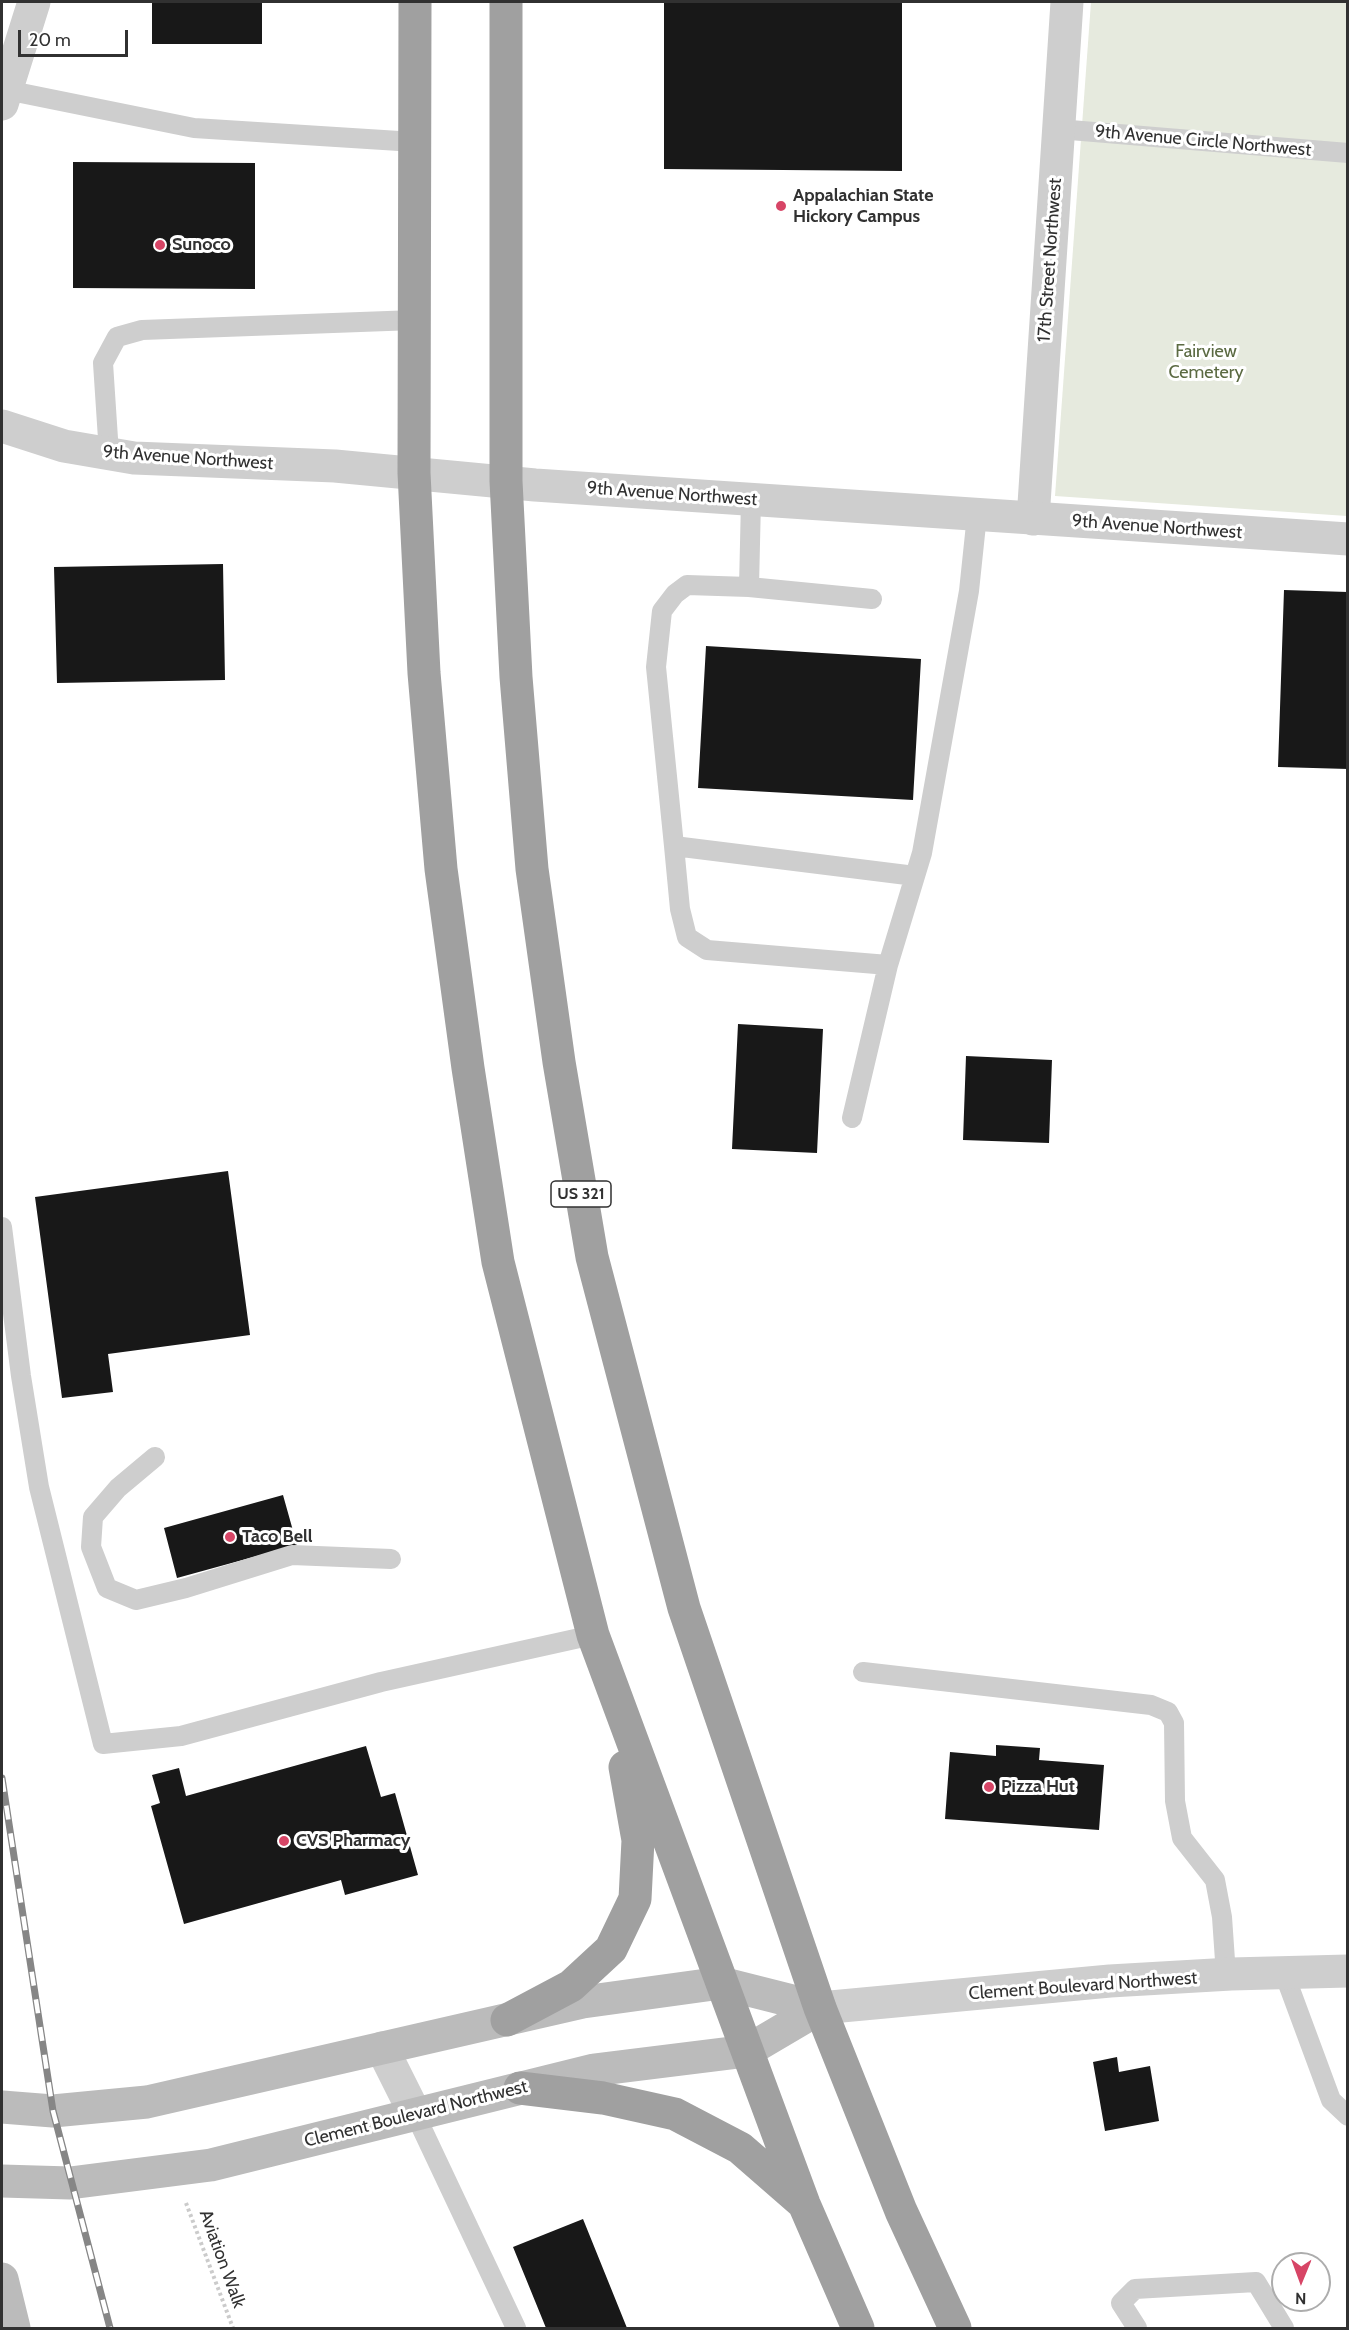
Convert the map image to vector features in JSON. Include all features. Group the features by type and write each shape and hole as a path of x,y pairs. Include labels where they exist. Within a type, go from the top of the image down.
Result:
{"highway":[{"path":"415,2 414,473 424,673 441,869 468,1068 498,1262 592,1635 804,2204 858,2328"},
{"name":"US 321","path":"506,2 506,481 516,677 532,869 559,1062 592,1257 684,1608 820,2008 901,2211 956,2328"},
{"path":"507,2020 571,1986 611,1949 635,1899 638,1840 611,1685"},
{"path":"520,2088 603,2098 675,2114 740,2148 804,2204"}],"main road":[{"name":"Clement Boulevard Northwest","path":"2,2107 53,2111 147,2102 583,2002 721,1983 820,2008"},
{"name":"Clement Boulevard Northwest","path":"2,2181 70,2183 212,2164 594,2070 747,2051 820,2008"},
{"path":"2,2279 14,2328"}],"street":[{"path":"4,97 34,2"},
{"name":"17th Street Northwest","path":"1033,519 1067,2"},
{"name":"9th Avenue Northwest","path":"2,426 64,446 134,458 335,466 751,500 1347,539"},
{"name":"Clement Boulevard Northwest","path":"820,2008 1110,1982 1347,1971"},
{"path":"382,2048 415,2114"}],"lane":[{"path":"4,97 194,128 415,142"},
{"name":"9th Avenue Circle Northwest","path":"1058,129 1347,153"},
{"path":"109,454 103,363 117,337 142,330 415,320"},
{"path":"749,587 751,500"},
{"path":"852,1118 888,965 922,853 969,591 977,514"},
{"path":"872,599 749,587 687,585 675,594 662,612 656,668 680,909 687,937 707,950 888,965"},
{"path":"674,846 915,876"},
{"path":"2,1227 21,1376 39,1486 102,1744 181,1736 381,1682 592,1635"},
{"path":"155,1458 118,1488 93,1517 91,1547 107,1588 136,1600 186,1588 292,1555 391,1559"},
{"path":"863,1672 1150,1705 1168,1712 1174,1724 1175,1801 1182,1838 1215,1880 1222,1917 1226,1975"},
{"path":"1284,1973 1330,2100 1347,2115"},
{"path":"415,2114 516,2328"},
{"path":"1137,2328 1121,2303 1135,2289 1256,2282 1284,2328"}],"path":[{"name":"Aviation Walk","path":"185,2199 233,2328"}],"green space":[{"name":"Fairview Cemetery","path":"1091,2 1347,2 1347,516 1055,496"}],"building":[{"path":"152,2 262,2 262,44 152,44"},
{"name":"Appalachian State Hickory Campus","path":"664,2 902,2 902,171 664,169"},
{"path":"73,162 255,163 255,289 73,288"},
{"path":"223,564 225,680 57,683 54,567"},
{"path":"1284,590 1348,592 1348,769 1278,767"},
{"path":"706,646 921,659 913,800 698,788"},
{"path":"738,1024 823,1029 817,1153 732,1149"},
{"path":"966,1056 1052,1060 1049,1143 963,1140"},
{"path":"228,1171 250,1335 108,1354 113,1392 62,1398 35,1197"},
{"name":"Taco Bell","path":"283,1495 297,1545 177,1578 164,1528"},
{"path":"996,1745 1040,1748 1039,1760 1104,1765 1099,1830 945,1819 950,1752 996,1756"},
{"name":"CVS Pharmacy","path":"366,1746 381,1797 395,1793 418,1875 345,1895 341,1880 184,1924 151,1806 160,1803 152,1775 179,1768 186,1796"},
{"path":"1117,2057 1119,2072 1150,2066 1159,2121 1105,2131 1093,2062"},
{"path":"583,2219 627,2328 546,2328 513,2247"}],"railway":[{"path":"2,1778 53,2111 110,2328"}],"place":[{"name":"Appalachian State Hickory Campus","path":"781,206"},
{"name":"Sunoco","path":"160,245"},
{"name":"Taco Bell","path":"230,1537"},
{"name":"Pizza Hut","path":"989,1787"},
{"name":"CVS Pharmacy","path":"284,1841"}]}
